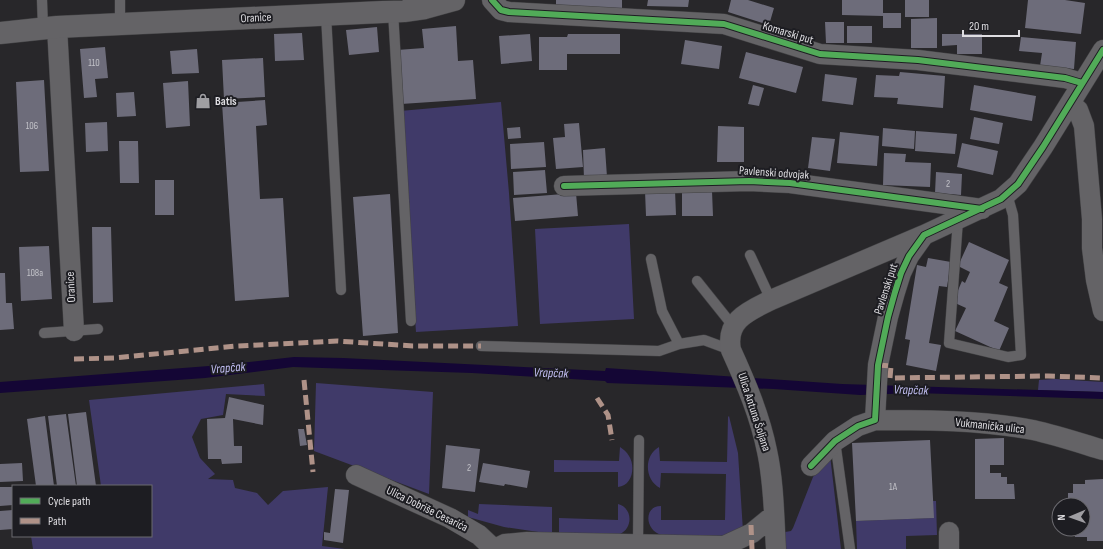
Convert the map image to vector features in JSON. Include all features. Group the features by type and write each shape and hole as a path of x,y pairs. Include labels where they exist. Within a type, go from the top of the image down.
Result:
{"main road":[{"name":"Oranice","path":"0,33 50,28 120,24 393,11 425,8 454,0"}],"street":[{"name":"Komarski put","path":"492,0 501,10 509,12 724,24 820,54 918,60 1065,78 1082,83"},
{"name":"Oranice","path":"50,28 74,331"},
{"name":"Pavlenski put","path":"734,326 747,312 772,300 924,235 1001,199 1018,184 1043,147 1103,50"},
{"path":"1070,104 1078,110 1084,126 1092,219 1092,248 1096,280 1103,311"},
{"name":"Pavlenski odvojak","path":"564,186 749,180 790,183 982,209"},
{"name":"Pavlenski put","path":"875,412 881,351 895,292 901,273 924,235"},
{"name":"Ulica Antuna Šoljana","path":"734,326 730,334 730,343 734,357 752,399 767,451 776,549"},
{"path":"811,466 835,441 858,426 875,412"},
{"name":"Vukmanička ulica","path":"875,412 1033,430 1103,450"},
{"name":"Ulica Dobriše Cesarića","path":"356,475 450,518 479,535 495,549 505,544 515,542 728,547 752,533 774,515"}],"lane":[{"path":"42,0 50,28"},
{"path":"120,0 120,24"},
{"path":"393,11 411,321"},
{"path":"326,15 342,290"},
{"path":"958,220 949,343 1008,357 1021,355 1013,215 1007,194"},
{"path":"750,256 772,300"},
{"path":"651,258 662,311 679,344"},
{"path":"697,281 734,326"},
{"path":"44,332 98,329"},
{"path":"481,346 659,351 679,344 704,340 734,357"},
{"path":"638,544 639,440"},
{"path":"835,441 850,549"}],"shaded area":[{"path":"501,102 518,326 416,332 400,111"},
{"path":"629,224 634,319 540,324 535,229"},
{"path":"1055,379 1103,382 1103,392 1038,390 1039,380"},
{"path":"316,383 433,392 429,494 314,451"},
{"path":"264,384 265,396 226,394 223,415 201,419 192,437 200,458 215,474 208,479 233,480 235,488 257,493 268,505 283,491 328,487 322,546 345,549 33,549 31,537 152,537 152,485 101,485 89,400"},
{"path":"729,416 738,453 743,531 727,536 662,535 656,533 649,524 648,519 651,510 655,507 661,506 661,520 725,520 726,474 661,473 660,488 651,479 648,468 651,456 659,447 660,461 727,462"},
{"path":"620,447 628,455 632,465 629,480 623,486 618,487 618,472 554,472 554,460 619,461"},
{"path":"830,455 841,549 785,549 785,532 791,531 793,528 813,477"},
{"path":"933,501 936,501 937,535 906,536 906,549 857,549 856,521 933,518"},
{"path":"479,504 552,507 552,534 504,527 468,517 468,510 478,514"},
{"path":"618,504 623,506 630,518 627,527 620,534 559,534 559,518 618,520"}],"water":[{"name":"Vrapčak","path":"294,357 343,358 605,371 606,368 842,384 1103,392 1103,399 916,393 860,395 774,389 607,383 605,381 472,373 293,367 205,378 0,393 0,382 222,365"}],"building":[{"path":"556,0 622,0 622,11 556,8"},
{"path":"648,0 689,0 688,7 647,6"},
{"path":"731,0 748,0 774,8 769,25 728,12"},
{"path":"842,0 883,0 883,13 901,13 901,28 883,28 883,16 842,15"},
{"path":"905,0 929,0 929,17 905,17"},
{"path":"1028,0 1065,0 1085,3 1081,34 1025,28"},
{"path":"937,18 937,48 911,48 911,19"},
{"path":"825,22 844,22 844,43 826,43"},
{"path":"456,26 458,61 473,60 476,99 401,104 397,50 424,48 422,29"},
{"path":"847,26 872,26 872,43 847,43"},
{"path":"377,27 379,52 349,55 346,30"},
{"path":"302,33 304,60 275,61 274,34"},
{"path":"530,34 532,61 501,64 499,36"},
{"path":"568,34 620,34 620,54 567,54 567,70 539,70 539,37 567,37"},
{"path":"942,34 982,34 982,54 957,54 957,45 942,46"},
{"path":"1021,37 1076,42 1074,69 1040,66 1042,53 1019,51"},
{"path":"685,40 722,46 719,69 681,64"},
{"path":"105,47 108,78 95,79 97,97 84,98 80,49"},
{"path":"197,49 199,73 172,74 170,51"},
{"path":"746,52 803,67 796,93 739,78"},
{"path":"263,58 265,97 224,99 222,60"},
{"path":"900,72 945,76 943,108 897,104 898,98 874,97 876,75 899,76"},
{"path":"825,74 857,78 853,105 822,101"},
{"path":"44,80 49,171 20,172 16,82"},
{"path":"188,81 190,126 166,128 163,83"},
{"path":"753,85 764,88 759,106 748,104"},
{"path":"974,85 1036,96 1032,121 970,110"},
{"path":"134,92 136,116 117,117 116,93"},
{"path":"265,100 267,125 256,126 260,199 283,198 289,297 235,301 222,103"},
{"path":"974,117 1003,123 999,144 970,139"},
{"path":"107,122 108,151 86,152 85,123"},
{"path":"579,123 583,167 556,169 553,138 565,137 564,124"},
{"path":"718,126 744,127 744,162 717,162"},
{"path":"520,127 521,138 508,139 507,128"},
{"path":"883,128 915,131 914,149 882,146"},
{"path":"916,131 957,134 955,154 915,151"},
{"path":"840,132 879,136 877,166 837,163"},
{"path":"812,137 835,139 830,171 808,168"},
{"path":"119,141 138,141 139,183 120,183"},
{"path":"544,142 546,167 511,169 510,144"},
{"path":"962,143 998,151 993,175 957,167"},
{"path":"605,148 607,177 584,179 583,150"},
{"path":"884,153 906,154 905,162 931,163 930,187 883,185"},
{"path":"545,170 547,193 514,195 513,172"},
{"path":"936,172 962,174 961,195 935,193"},
{"path":"155,180 174,180 174,215 155,215"},
{"path":"675,190 676,215 646,216 645,191"},
{"path":"712,191 713,216 682,216 682,192"},
{"path":"576,193 578,216 515,221 513,198"},
{"path":"390,194 398,333 363,336 353,197"},
{"path":"92,227 111,227 113,302 93,303"},
{"path":"969,242 1009,260 999,283 1008,287 994,321 1009,328 999,351 955,331 966,308 955,303 958,296 956,295 962,281 965,283 970,272 958,266"},
{"path":"49,246 52,299 21,301 19,247"},
{"path":"928,258 951,262 947,287 939,286 929,343 941,345 936,371 906,365 910,340 905,339 917,265 926,267"},
{"path":"0,273 5,273 6,303 12,303 14,329 0,330"},
{"path":"229,397 264,405 263,425 233,419 234,446 242,446 242,463 222,464 221,459 208,459 207,419 225,418"},
{"path":"86,412 96,485 77,485 68,414"},
{"path":"66,414 76,485 57,485 48,416"},
{"path":"45,416 54,485 36,485 27,419"},
{"path":"298,429 304,429 307,445 300,446"},
{"path":"1004,438 1004,465 990,465 990,473 1001,473 1001,477 1007,477 1007,484 1014,484 1015,499 975,499 975,439"},
{"path":"930,440 934,518 856,521 852,443"},
{"path":"446,445 480,449 475,492 442,488"},
{"path":"22,463 23,481 0,482 0,464"},
{"path":"483,463 530,471 527,488 505,484 504,486 479,482"},
{"path":"1103,479 1103,541 1087,541 1087,537 1091,537 1091,497 1068,497 1068,493 1073,493 1073,484 1085,484 1085,480"},
{"path":"0,487 12,487 12,505 0,506"},
{"path":"335,489 349,490 343,543 324,540 324,532 330,533"},
{"path":"12,510 12,529 0,530 0,511"}],"marked path":[{"path":"74,359 114,358 237,346 337,341 413,346 481,346"},
{"path":"878,365 891,366 890,378 1048,376 1103,378"},
{"path":"304,380 313,472"},
{"path":"597,398 608,415 612,440"},
{"path":"751,525 752,549"}],"cycle path":[{"path":"492,0 501,10 509,12 724,24 820,54 918,60 1065,78 1082,83"},
{"path":"811,466 835,441 858,426 875,420 878,365 895,292 901,273 909,256 924,235 1001,199 1018,184 1043,147 1103,50"},
{"path":"564,186 749,181 790,183 982,209"}],"place":[{"name":"Batis","path":"203,101"}]}
